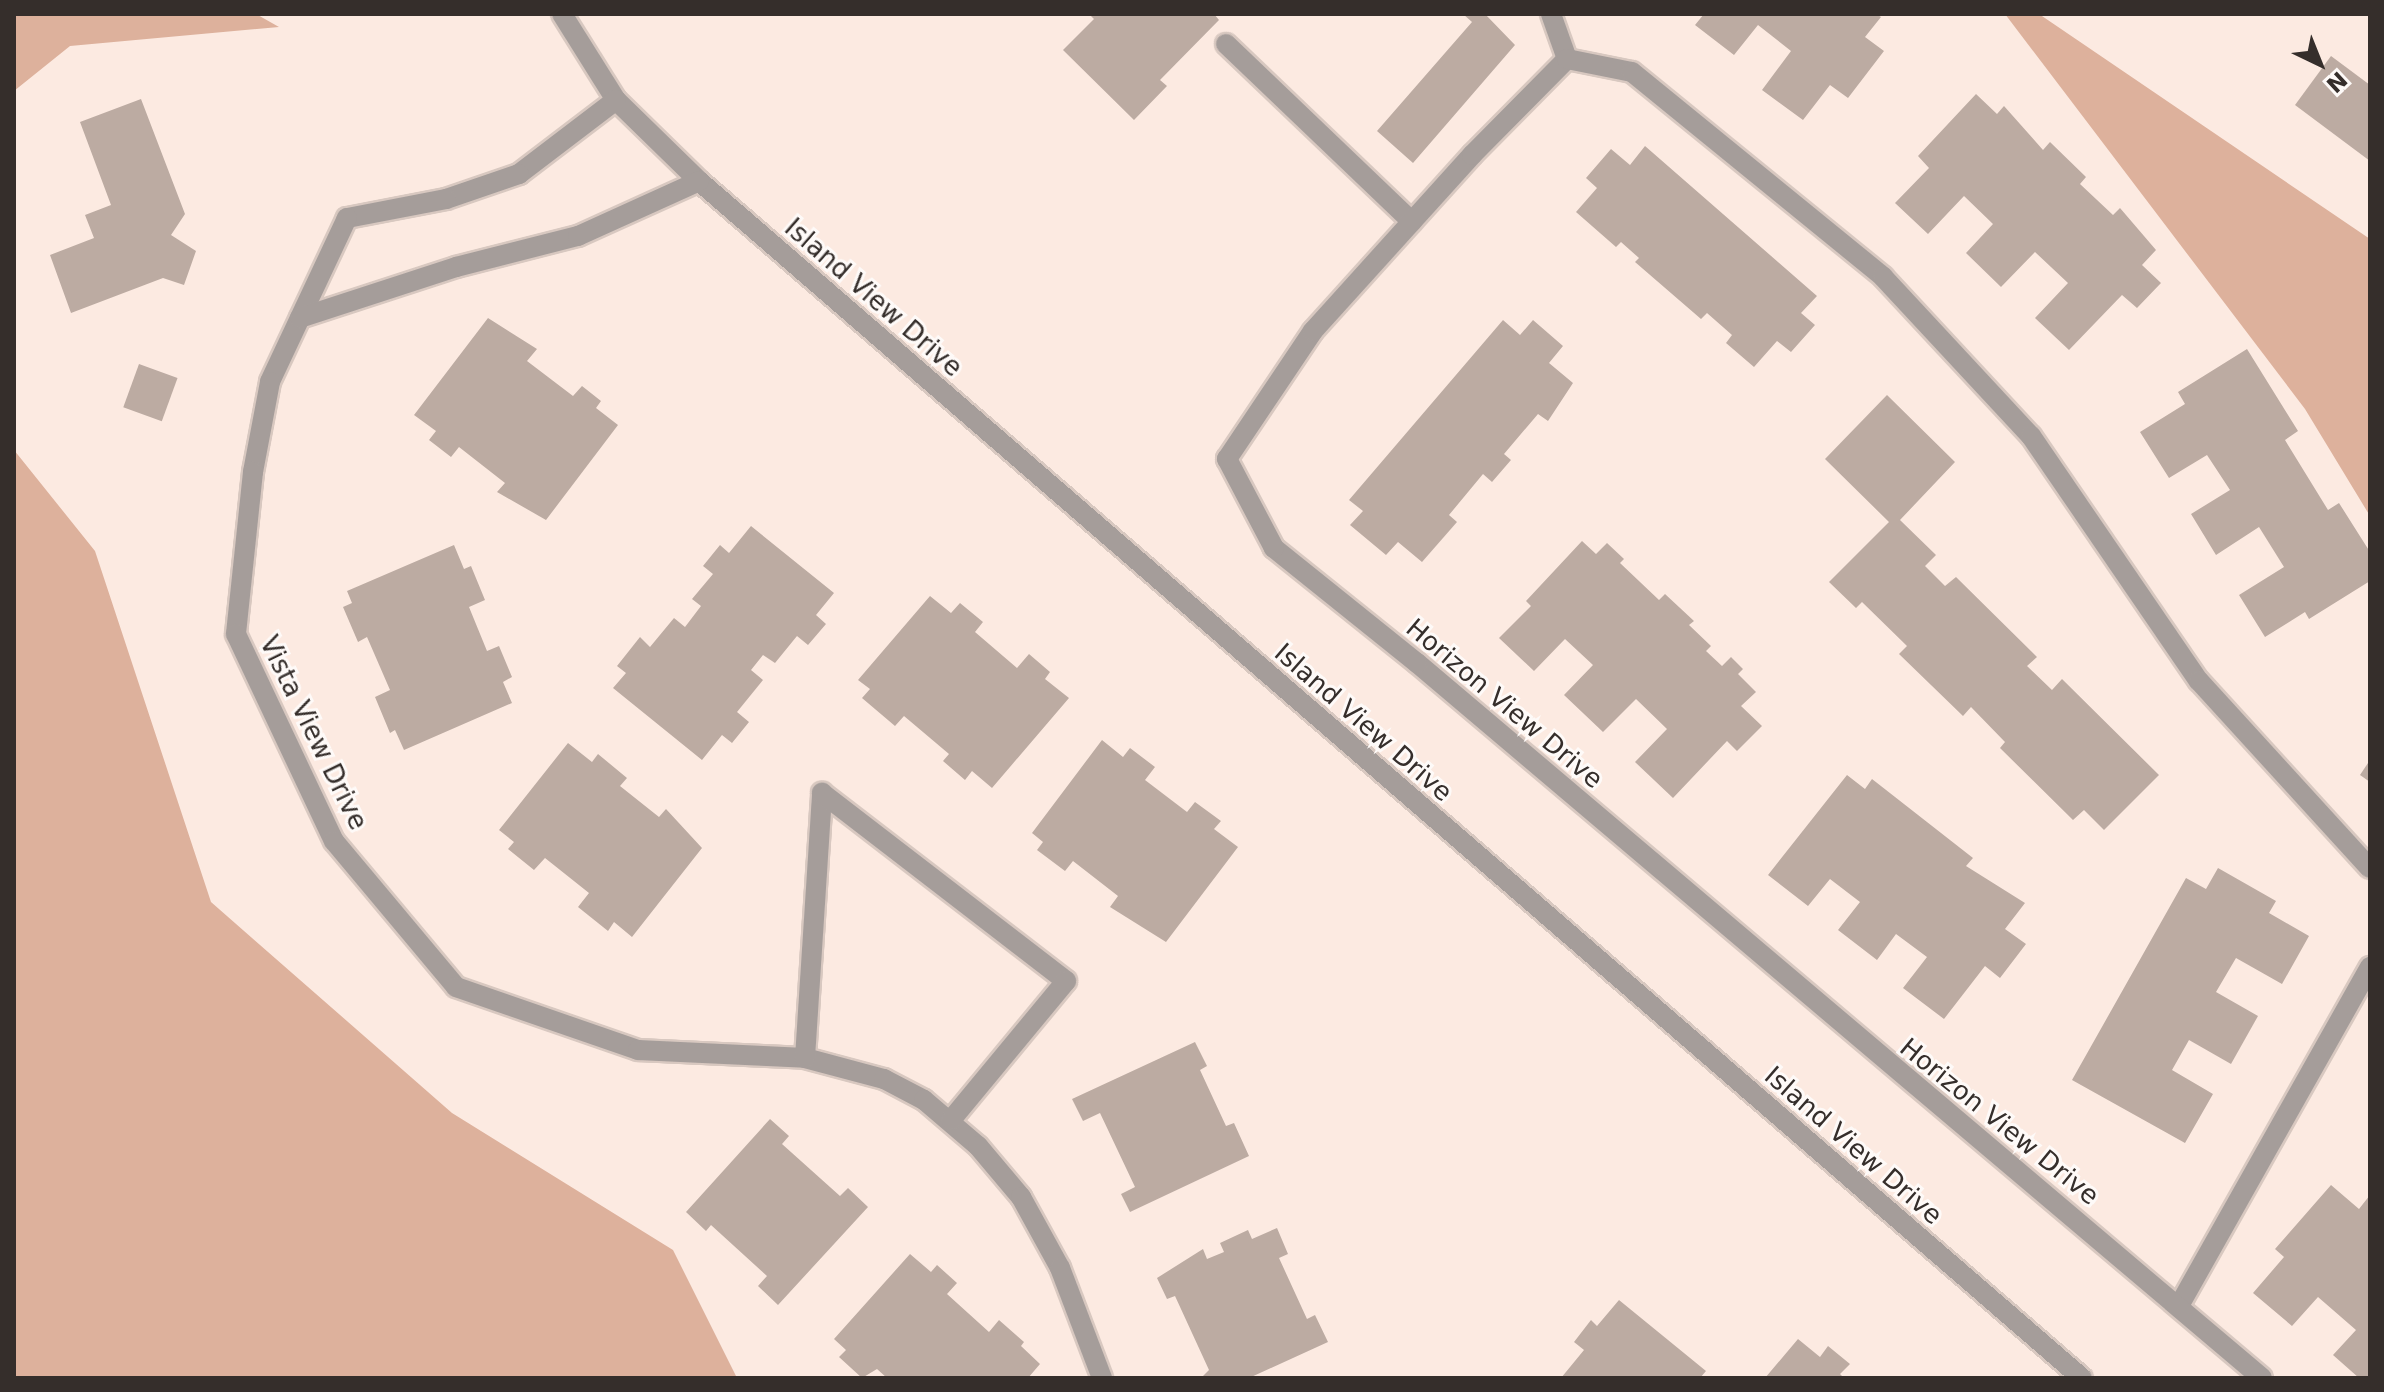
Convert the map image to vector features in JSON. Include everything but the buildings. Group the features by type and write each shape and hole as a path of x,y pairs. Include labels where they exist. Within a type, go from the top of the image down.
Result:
{"street":[{"path":"562,14 616,100"},
{"path":"1551,14 1567,59 1632,72 1883,277 2031,436 2199,681 2370,868"},
{"path":"1226,44 1412,222"},
{"name":"Horizon View Drive","path":"1567,59 1313,331 1227,459 1274,548 2180,1304 2262,1378"},
{"name":"Island View Drive","path":"616,100 699,181 2082,1378"},
{"name":"Vista View Drive","path":"616,100 519,174 446,199 347,218 270,382 253,472 236,634 334,841 456,987 638,1050 805,1058 884,1079 951,1120 1001,1171 1044,1233 1102,1378"},
{"path":"300,318 456,267 578,236 699,181"},
{"path":"805,1058 822,793 1066,981 951,1120"},
{"path":"2180,1304 2370,967"}],"shaded area":[{"path":"14,14 256,14 279,27 70,46 14,91"},
{"path":"2005,14 2039,14 2370,239 2370,516 2305,409"},
{"path":"14,450 95,551 211,902 452,1113 673,1250 737,1378 14,1378"}]}
